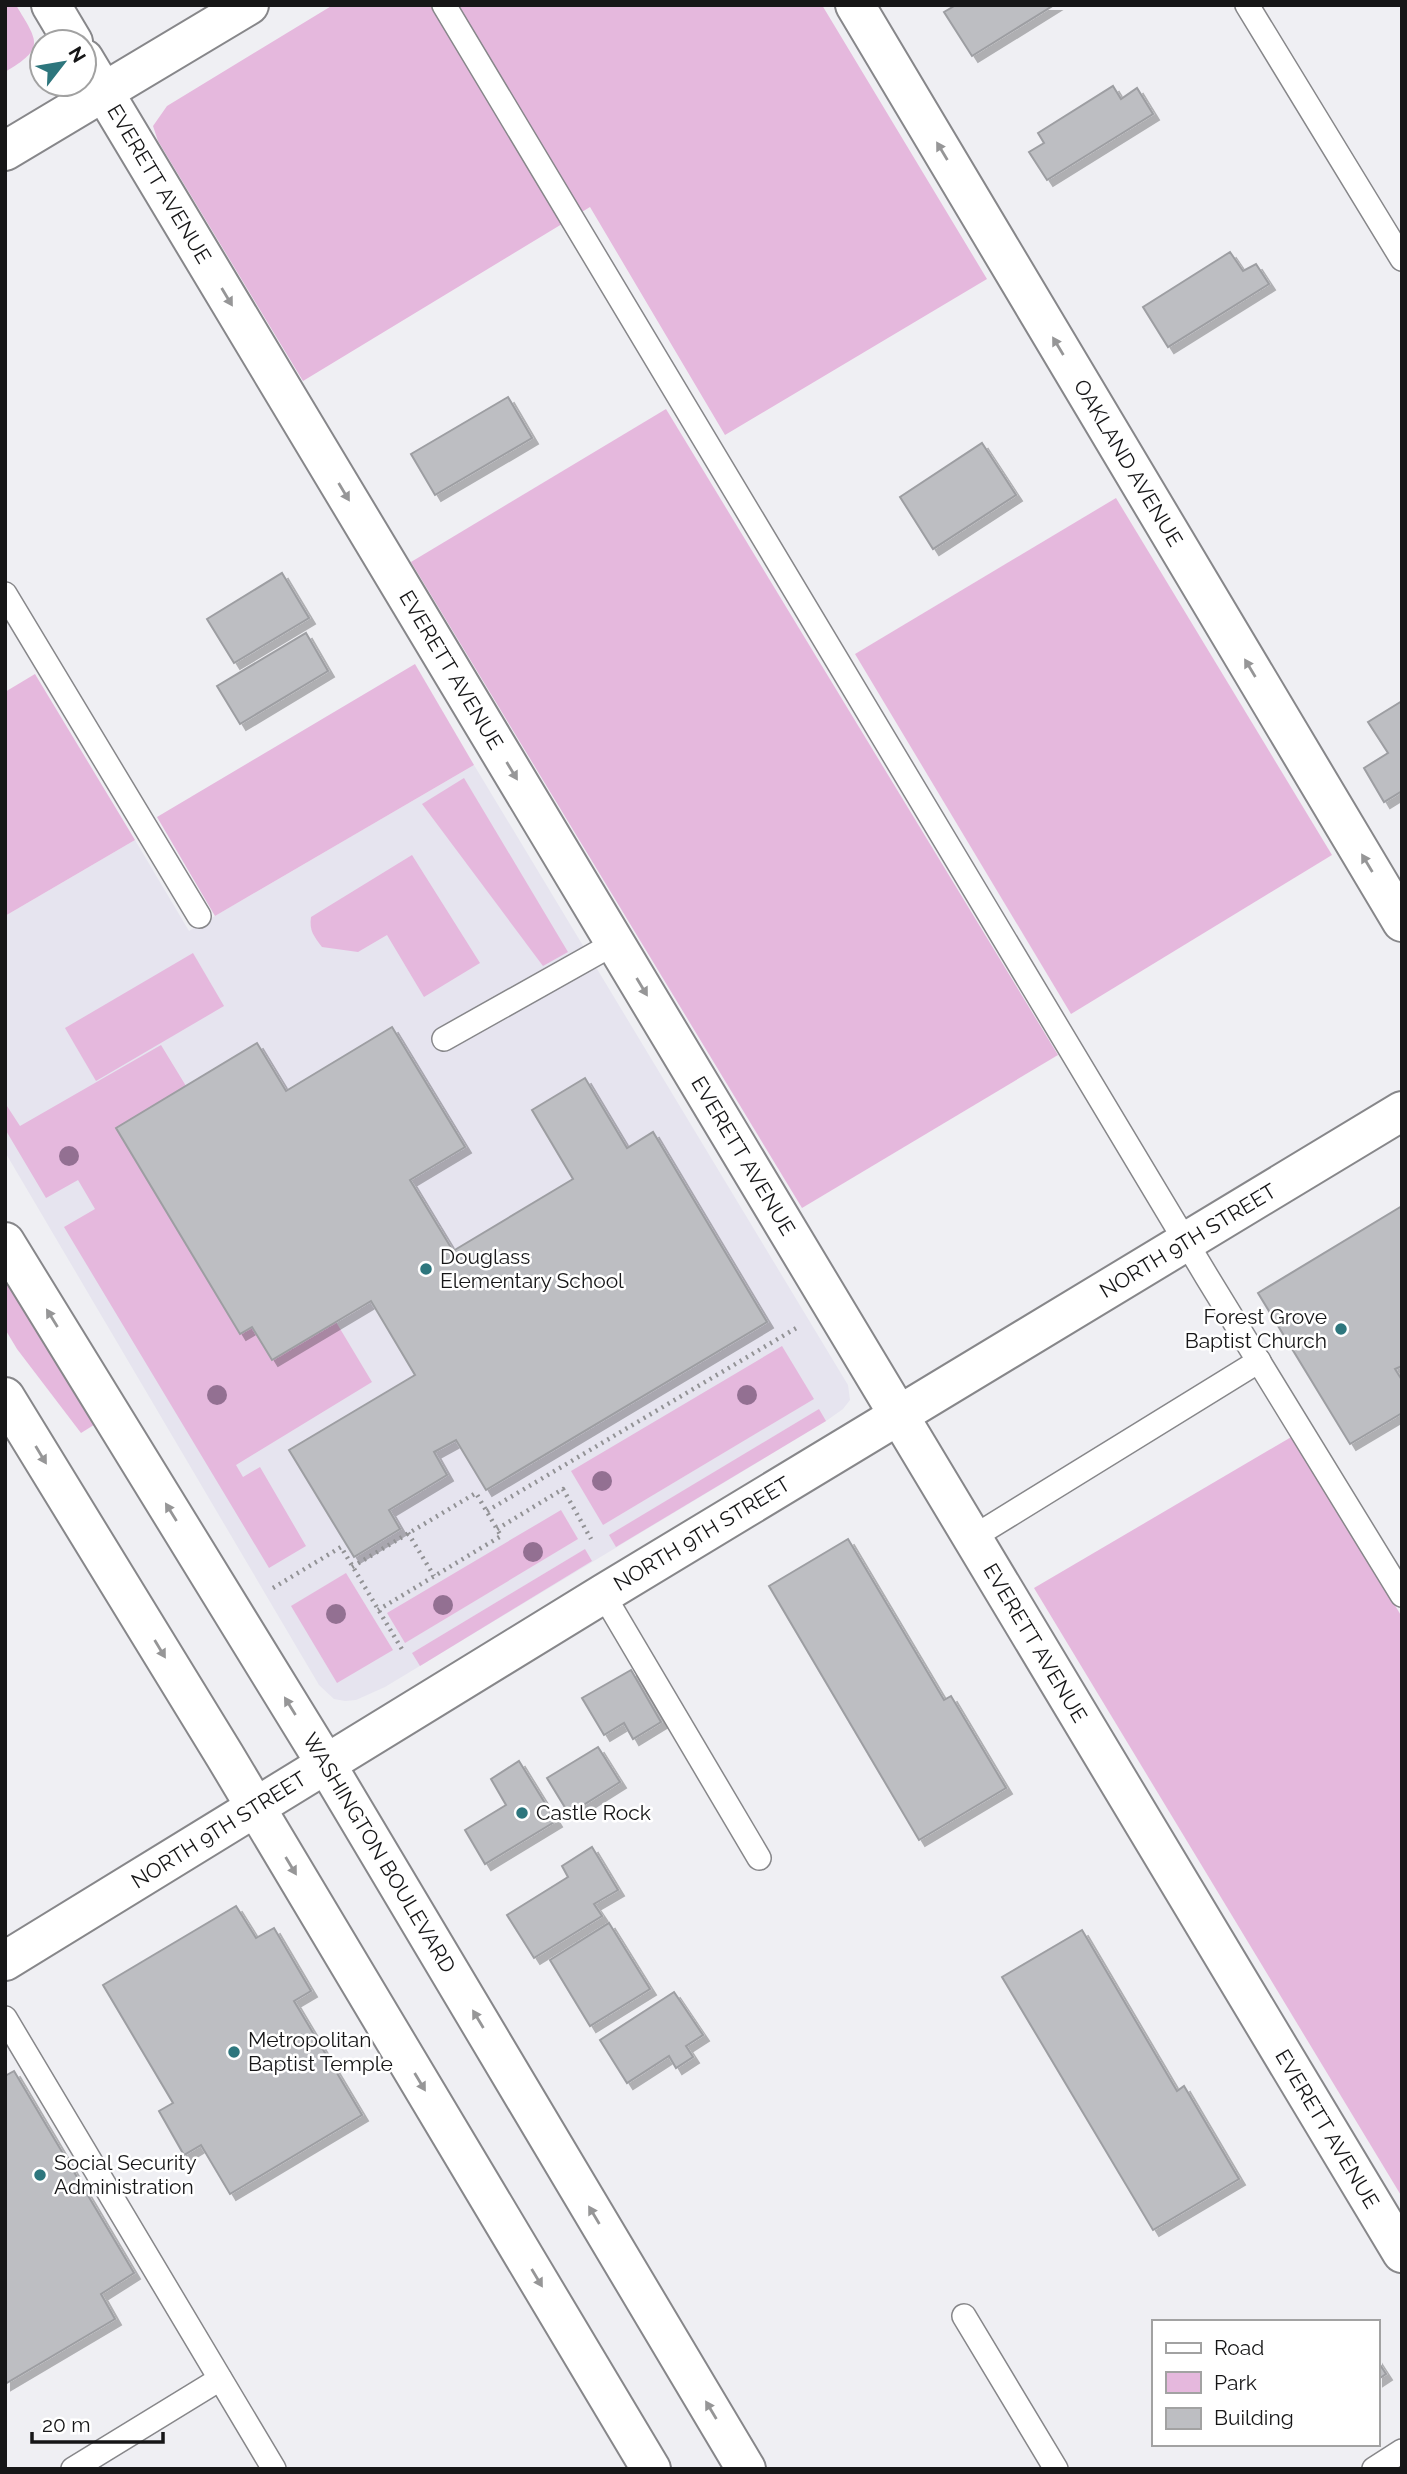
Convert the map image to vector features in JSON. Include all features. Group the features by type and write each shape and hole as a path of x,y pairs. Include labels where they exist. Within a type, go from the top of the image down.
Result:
{"street":[{"path":"51,5 65,28"},
{"path":"5,151 249,5"},
{"name":"OAKLAND AVENUE","path":"855,5 1402,922"},
{"name":"EVERETT AVENUE","path":"98,82 1402,2253"},
{"name":"NORTH 9TH STREET","path":"5,1961 603,1594 1402,1111"},
{"name":"WASHINGTON BOULEVARD","path":"5,1242 326,1764 746,2469"},
{"path":"5,1396 256,1808 651,2469"}],"lane":[{"path":"444,5 1187,1243 1402,1595"},
{"path":"1247,5 1402,259"},
{"path":"5,594 198,916"},
{"path":"444,1039 615,943"},
{"path":"972,1538 1259,1361"},
{"path":"603,1594 759,1858"},
{"path":"5,2018 274,2469"},
{"path":"964,2316 1056,2469"},
{"path":"73,2469 220,2379"},
{"path":"1374,2469 1402,2451"}],"path":[{"path":"487,1511 798,1327"},
{"path":"497,1529 563,1489 592,1539"},
{"path":"352,1567 476,1493 487,1511 501,1536 378,1610"},
{"path":"408,1533 434,1576"},
{"path":"273,1588 341,1547 403,1651"}],"shaded area":[{"name":"Douglass Elementary School","path":"474,765 848,1385 850,1400 843,1409 826,1421 385,1687 356,1700 345,1701 334,1699 319,1685 5,1152 5,916 135,840 189,931"}],"green space":[{"path":"5,5 16,5 29,28 28,56 5,72"},
{"path":"333,5 822,5 987,279 725,435 590,207 303,381 158,141 153,126 167,106"},
{"path":"666,409 1058,1055 802,1208 411,562"},
{"path":"1116,498 1332,855 1071,1014 855,654"},
{"path":"415,664 474,765 215,916 157,817"},
{"path":"35,674 135,840 5,916 5,692"},
{"path":"464,778 568,952 543,966 422,804"},
{"path":"412,855 480,963 424,997 387,935 358,952 322,947 311,930 311,917"},
{"path":"193,953 224,1006 96,1081 65,1028"},
{"path":"161,1045 186,1086 116,1128 240,1334 252,1327 272,1360 336,1322 372,1382 236,1465 243,1477 260,1467 306,1546 269,1568 64,1227 95,1209 78,1180 46,1198 5,1129 5,1103 20,1126"},
{"path":"5,1271 97,1423 81,1433 17,1349 5,1329"},
{"path":"782,1346 814,1399 603,1525 571,1471"},
{"path":"819,1409 826,1421 616,1547 609,1535"},
{"path":"1293,1436 1402,1617 1402,2197 1034,1588"},
{"path":"561,1510 578,1539 405,1643 387,1613"},
{"path":"585,1549 592,1561 420,1666 412,1653"},
{"path":"346,1573 393,1650 337,1683 291,1606"}],"building":[{"path":"956,5 1054,5 972,56 944,12"},
{"path":"1113,86 1121,99 1137,88 1153,114 1047,180 1029,152 1044,143 1038,133"},
{"path":"1230,252 1243,271 1256,264 1269,284 1168,347 1143,307"},
{"path":"508,397 532,438 435,495 411,454"},
{"path":"982,443 1016,495 933,549 900,497"},
{"path":"282,573 309,618 234,663 207,619"},
{"path":"306,633 328,671 240,724 217,686"},
{"path":"1402,701 1402,791 1384,802 1364,768 1388,753 1368,722"},
{"name":"Douglass Elementary School","path":"392,1027 465,1147 410,1180 453,1251 573,1179 532,1110 585,1078 627,1148 653,1132 767,1322 486,1490 456,1440 434,1452 447,1475 389,1510 400,1529 354,1557 289,1450 415,1375 371,1301 272,1360 252,1327 240,1334 116,1128 257,1043 286,1091"},
{"name":"Forest Grove Baptist Church","path":"1402,1206 1402,1366 1395,1369 1402,1380 1402,1413 1350,1444 1258,1293"},
{"path":"848,1539 944,1700 951,1696 1006,1788 919,1840 769,1586"},
{"path":"631,1670 661,1722 633,1739 624,1723 604,1735 582,1698"},
{"path":"598,1747 620,1782 569,1814 547,1778"},
{"name":"Castle Rock","path":"519,1761 556,1821 485,1864 465,1830 506,1805 491,1779"},
{"path":"592,1847 618,1890 594,1904 602,1916 534,1958 507,1915 568,1877 562,1866"},
{"name":"Metropolitan Baptist Temple","path":"236,1906 256,1938 274,1928 311,1991 294,2001 362,2115 230,2194 201,2145 184,2155 159,2111 173,2103 103,1985"},
{"path":"609,1923 650,1989 590,2026 550,1960"},
{"path":"1082,1930 1177,2091 1184,2086 1239,2179 1153,2230 1002,1977"},
{"path":"674,1992 703,2035 686,2046 693,2057 676,2068 669,2056 627,2083 600,2040"},
{"name":"Social Security Administration","path":"14,2071 134,2273 101,2294 115,2319 5,2384 5,2076"},
{"path":"1379,2363 1386,2374 1379,2379"}],"place":[{"name":"Douglass Elementary School","path":"426,1269"},
{"name":"Forest Grove Baptist Church","path":"1341,1329"},
{"name":"Castle Rock","path":"522,1813"},
{"name":"Metropolitan Baptist Temple","path":"234,2052"},
{"name":"Social Security Administration","path":"40,2175"}]}
